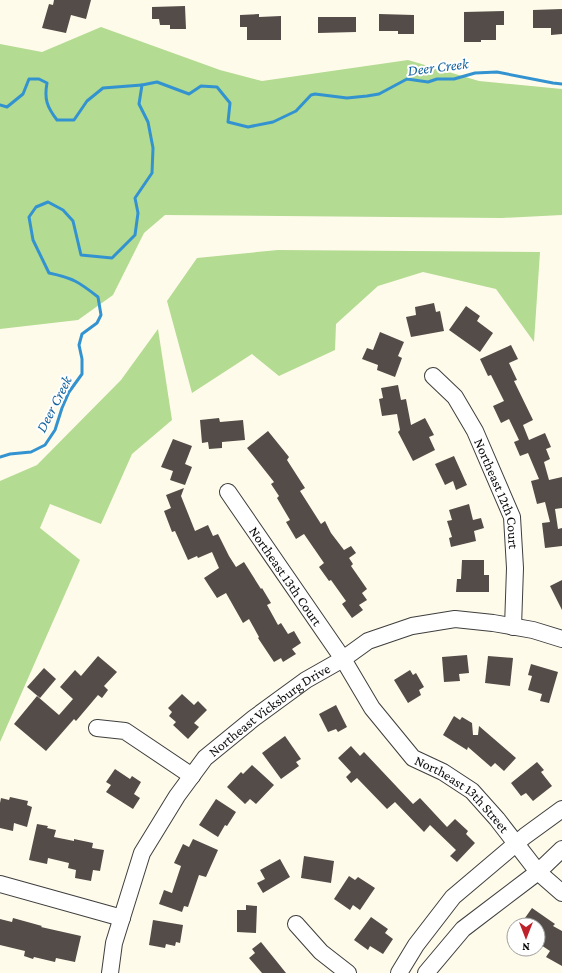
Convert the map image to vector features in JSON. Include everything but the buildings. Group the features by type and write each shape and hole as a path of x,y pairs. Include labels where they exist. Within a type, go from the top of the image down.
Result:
{"street":[{"name":"Northeast 12th Court","path":"434,376 455,397 475,431 512,516 515,568 513,626"},
{"name":"Northeast 13th Court","path":"228,492 343,659"},
{"name":"Northeast Vicksburg Drive","path":"110,973 114,943 142,853 177,796 205,758 254,718 306,680 343,659 368,641 412,626 455,619 513,626 533,630 562,639"},
{"name":"Northeast 13th Street","path":"343,659 372,708 413,758 443,772 472,791 497,819 538,872"},
{"path":"97,728 109,728 125,731 192,776"},
{"path":"399,973 416,945 453,897 516,843 562,809"},
{"path":"426,973 463,928 538,872 562,849"},
{"path":"538,872 562,893"},
{"path":"0,884 122,918"},
{"path":"296,924 321,952 348,973"}],"green space":[{"path":"101,27 220,70 262,81 408,60 479,81 562,89 562,215 502,218 165,215 144,233 113,295 78,320 0,329 0,44 42,52"},
{"path":"278,250 540,252 534,342 496,289 423,272 378,286 336,324 335,350 279,376 252,354 192,393 167,301 197,258"},
{"path":"158,329 172,420 132,454 101,524 50,504 40,528 80,560 0,742 0,481 37,465 121,380"}],"waterway":[{"name":"Deer Creek","path":"0,457 10,454 31,452 45,445 55,430 69,392 82,374 82,359 79,345 82,334 97,323 101,315 98,297 75,281 49,273 33,240 29,217 36,207 48,202 63,210 73,221 81,255 112,258 135,235 138,213 135,198 152,173 153,148 148,122 139,104 142,85 157,82 189,94 201,86 217,87 230,103 228,122 248,127 273,122 296,111 311,95 315,94 347,98 367,96 379,94 407,79 428,82 437,79 454,79 475,73 497,72 562,84"},
{"path":"0,105 7,107 23,94 29,79 39,79 47,83 47,103 57,120 74,120 87,101 103,88 142,85"}]}
